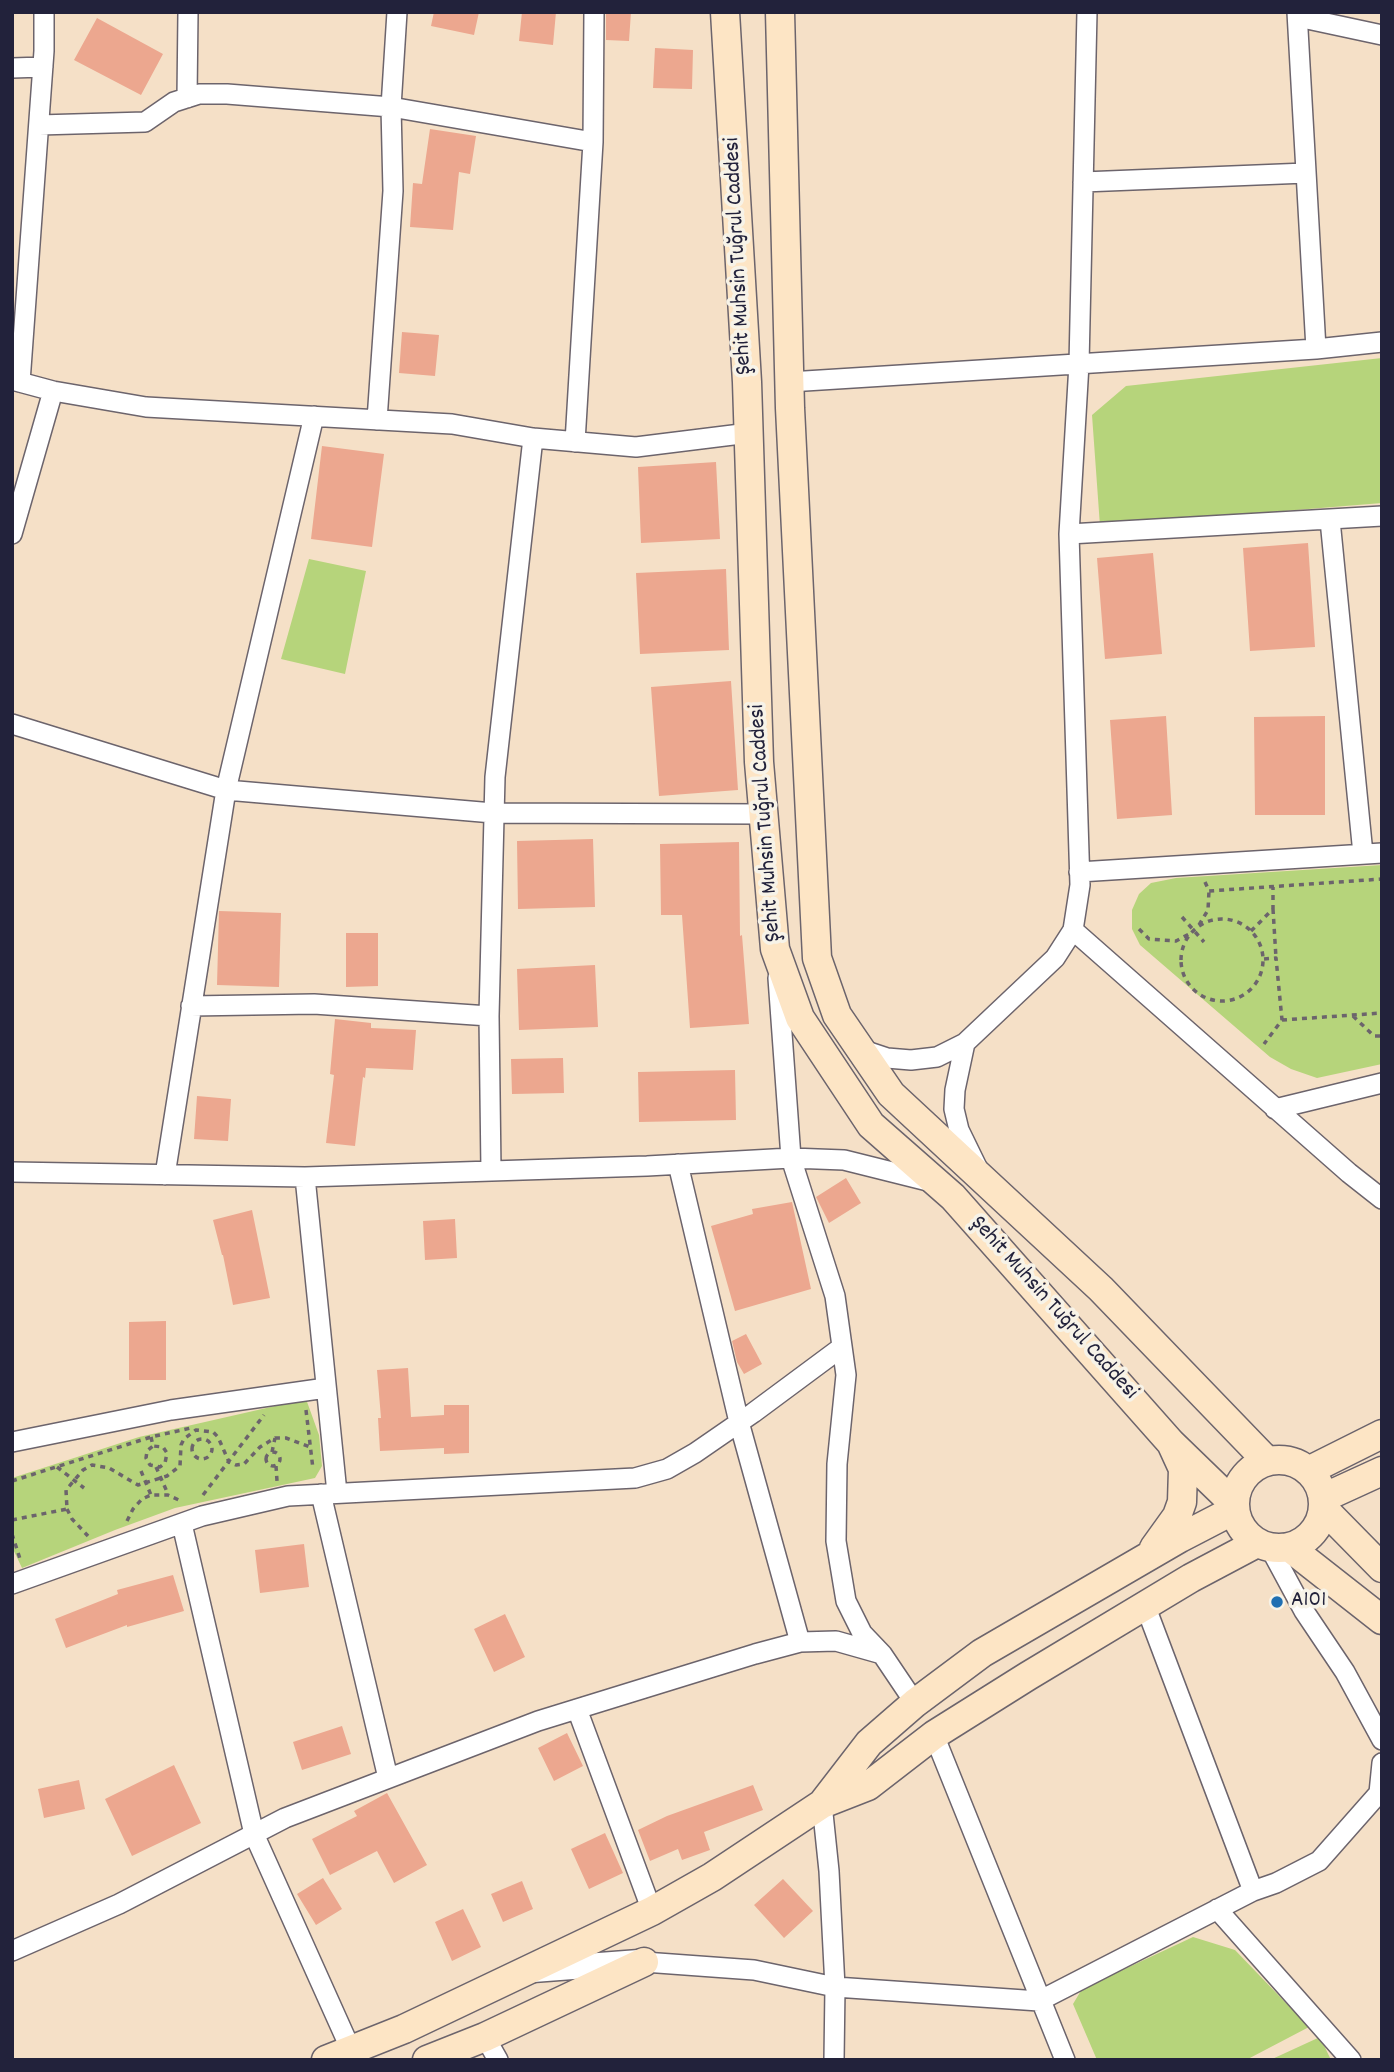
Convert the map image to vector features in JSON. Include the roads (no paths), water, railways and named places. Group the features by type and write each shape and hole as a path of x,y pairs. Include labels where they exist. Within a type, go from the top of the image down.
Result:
{"main road":[{"name":"Şehit Muhsin Tuğrul Caddesi","path":"725,12 749,433 759,762 775,949 800,1018 871,1125 939,1184 1171,1443 1234,1507"},
{"name":"Şehit Muhsin Tuğrul Caddesi","path":"779,12 789,382 817,958 838,1015 891,1094 1101,1289 1267,1461"},
{"path":"1308,1471 1382,1434"},
{"path":"1147,1557 1172,1523 1182,1502 1183,1469 1171,1443"},
{"path":"338,2055 404,2029 652,1911 712,1877 822,1804 868,1786 934,1735 1145,1605 1272,1546 1304,1541 1320,1521 1323,1503 1318,1483 1308,1471 1287,1460 1267,1461 1250,1470 1237,1488 1234,1507 1242,1530 1272,1546 1382,1620"},
{"path":"1323,1503 1382,1471"},
{"path":"1323,1503 1382,1568"},
{"path":"822,1804 869,1743 915,1703 982,1653 1234,1507"},
{"path":"428,2060 492,2048 643,1962"}],"street":[{"path":"44,12 39,125 16,381 52,391 146,407 452,424 533,438 636,447 749,433"},
{"path":"187,98 188,12"},
{"path":"377,420 393,191 391,107 397,12"},
{"path":"575,442 593,142 594,12"},
{"path":"860,1049 887,1058 911,1060 937,1056 965,1043 1055,958 1073,930 1079,872 1069,534 1079,364 1087,12"},
{"path":"1316,349 1297,15 1382,36"},
{"path":"12,68 43,67"},
{"path":"39,125 145,122 174,102 199,94 227,94 391,107 593,142"},
{"path":"1083,182 1306,173"},
{"path":"789,382 1316,349 1382,342"},
{"path":"12,534 52,391"},
{"path":"164,1175 226,790 314,416"},
{"path":"491,1171 489,1016 493,813 496,764 533,438"},
{"path":"1069,534 1382,516"},
{"path":"1079,872 1372,853 1330,520"},
{"path":"12,724 226,790 493,813 764,814"},
{"path":"1073,930 1275,1109 1382,1199"},
{"path":"775,949 792,1158 835,1296 846,1375 837,1464 836,1541 846,1601 862,1633 882,1654 915,1703"},
{"path":"191,1006 314,1004 489,1016"},
{"path":"965,1043 955,1090 954,1109 959,1130 984,1181"},
{"path":"1275,1109 1382,1083"},
{"path":"12,1172 305,1177 792,1158 844,1160 939,1184"},
{"path":"678,1164 739,1422 800,1642"},
{"path":"305,1177 326,1388 329,1493 388,1778"},
{"path":"16,1577 202,1516 288,1496 635,1478 667,1469 739,1422 842,1347"},
{"path":"12,1442 171,1410 326,1388"},
{"path":"181,1524 254,1834 338,2055"},
{"path":"1272,1546 1304,1611 1345,1672 1382,1740"},
{"path":"1145,1605 1253,1891"},
{"path":"12,1951 119,1904 285,1818 538,1721 800,1642 836,1641 882,1654"},
{"path":"577,1709 652,1911"},
{"path":"934,1735 1065,2060"},
{"path":"529,1970 643,1962 754,1970 835,1987 1039,2001 1253,1891 1276,1883 1319,1861 1380,1793 1382,1763"},
{"path":"822,1804 829,1871 835,1987 834,2060"},
{"path":"1217,1909 1351,2060"}],"place":[{"name":"A101","path":"1277,1602"}]}
